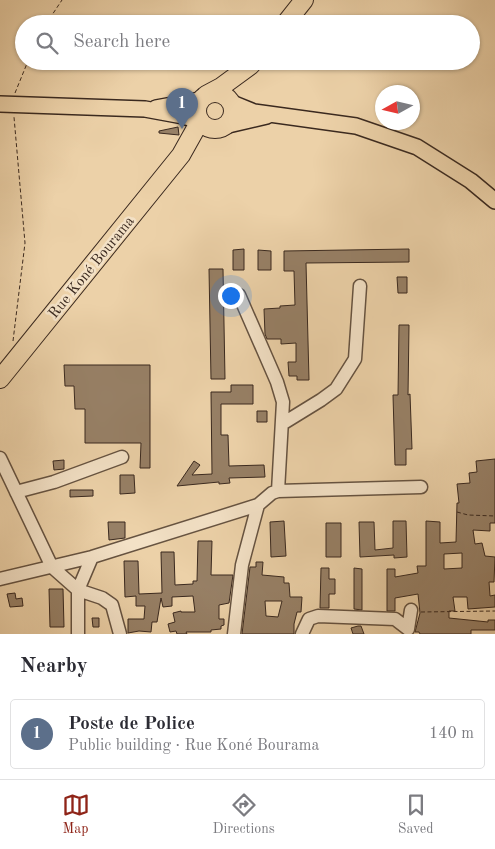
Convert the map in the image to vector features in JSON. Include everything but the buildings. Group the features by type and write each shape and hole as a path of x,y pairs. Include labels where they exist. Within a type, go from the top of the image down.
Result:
{"highway":[{"path":"292,15 304,0"},
{"path":"244,70 222,87 202,98 197,111 200,122 205,126 211,129 224,126 229,122 232,116 232,103 249,70"},
{"path":"202,98 212,93 219,94 226,97 232,103"},
{"name":"Rue Koné Bourama","path":"0,379 182,155 200,122"},
{"name":"Rue Koné Bourama","path":"182,155 205,137 224,126"}],"main road":[{"path":"145,110 202,98"},
{"path":"232,103 254,112 356,126 417,147 471,181 495,201"},
{"path":"6,105 145,110 183,116 200,122"},
{"path":"224,126 271,115"}],"street":[{"path":"282,424 336,389 354,359 360,286"},
{"path":"239,295 277,382 283,402 278,491"},
{"path":"16,492 54,482 122,457"},
{"path":"0,458 52,567 78,590 102,598 112,604 120,634"},
{"path":"0,579 92,558 258,505 272,493 278,491 421,487"},
{"path":"234,634 242,565 258,505"},
{"path":"78,634 78,590 92,558"},
{"path":"409,632 412,610"},
{"path":"302,634 309,619 318,616 395,619 409,632"}],"path":[{"path":"52,15 62,0"},
{"path":"14,363 13,340 25,243 6,105 24,70"},
{"path":"457,512 468,515 495,516"},
{"path":"412,610 419,612 495,611"}],"place":[{"name":"Poste de Police","path":"182,129"}]}
